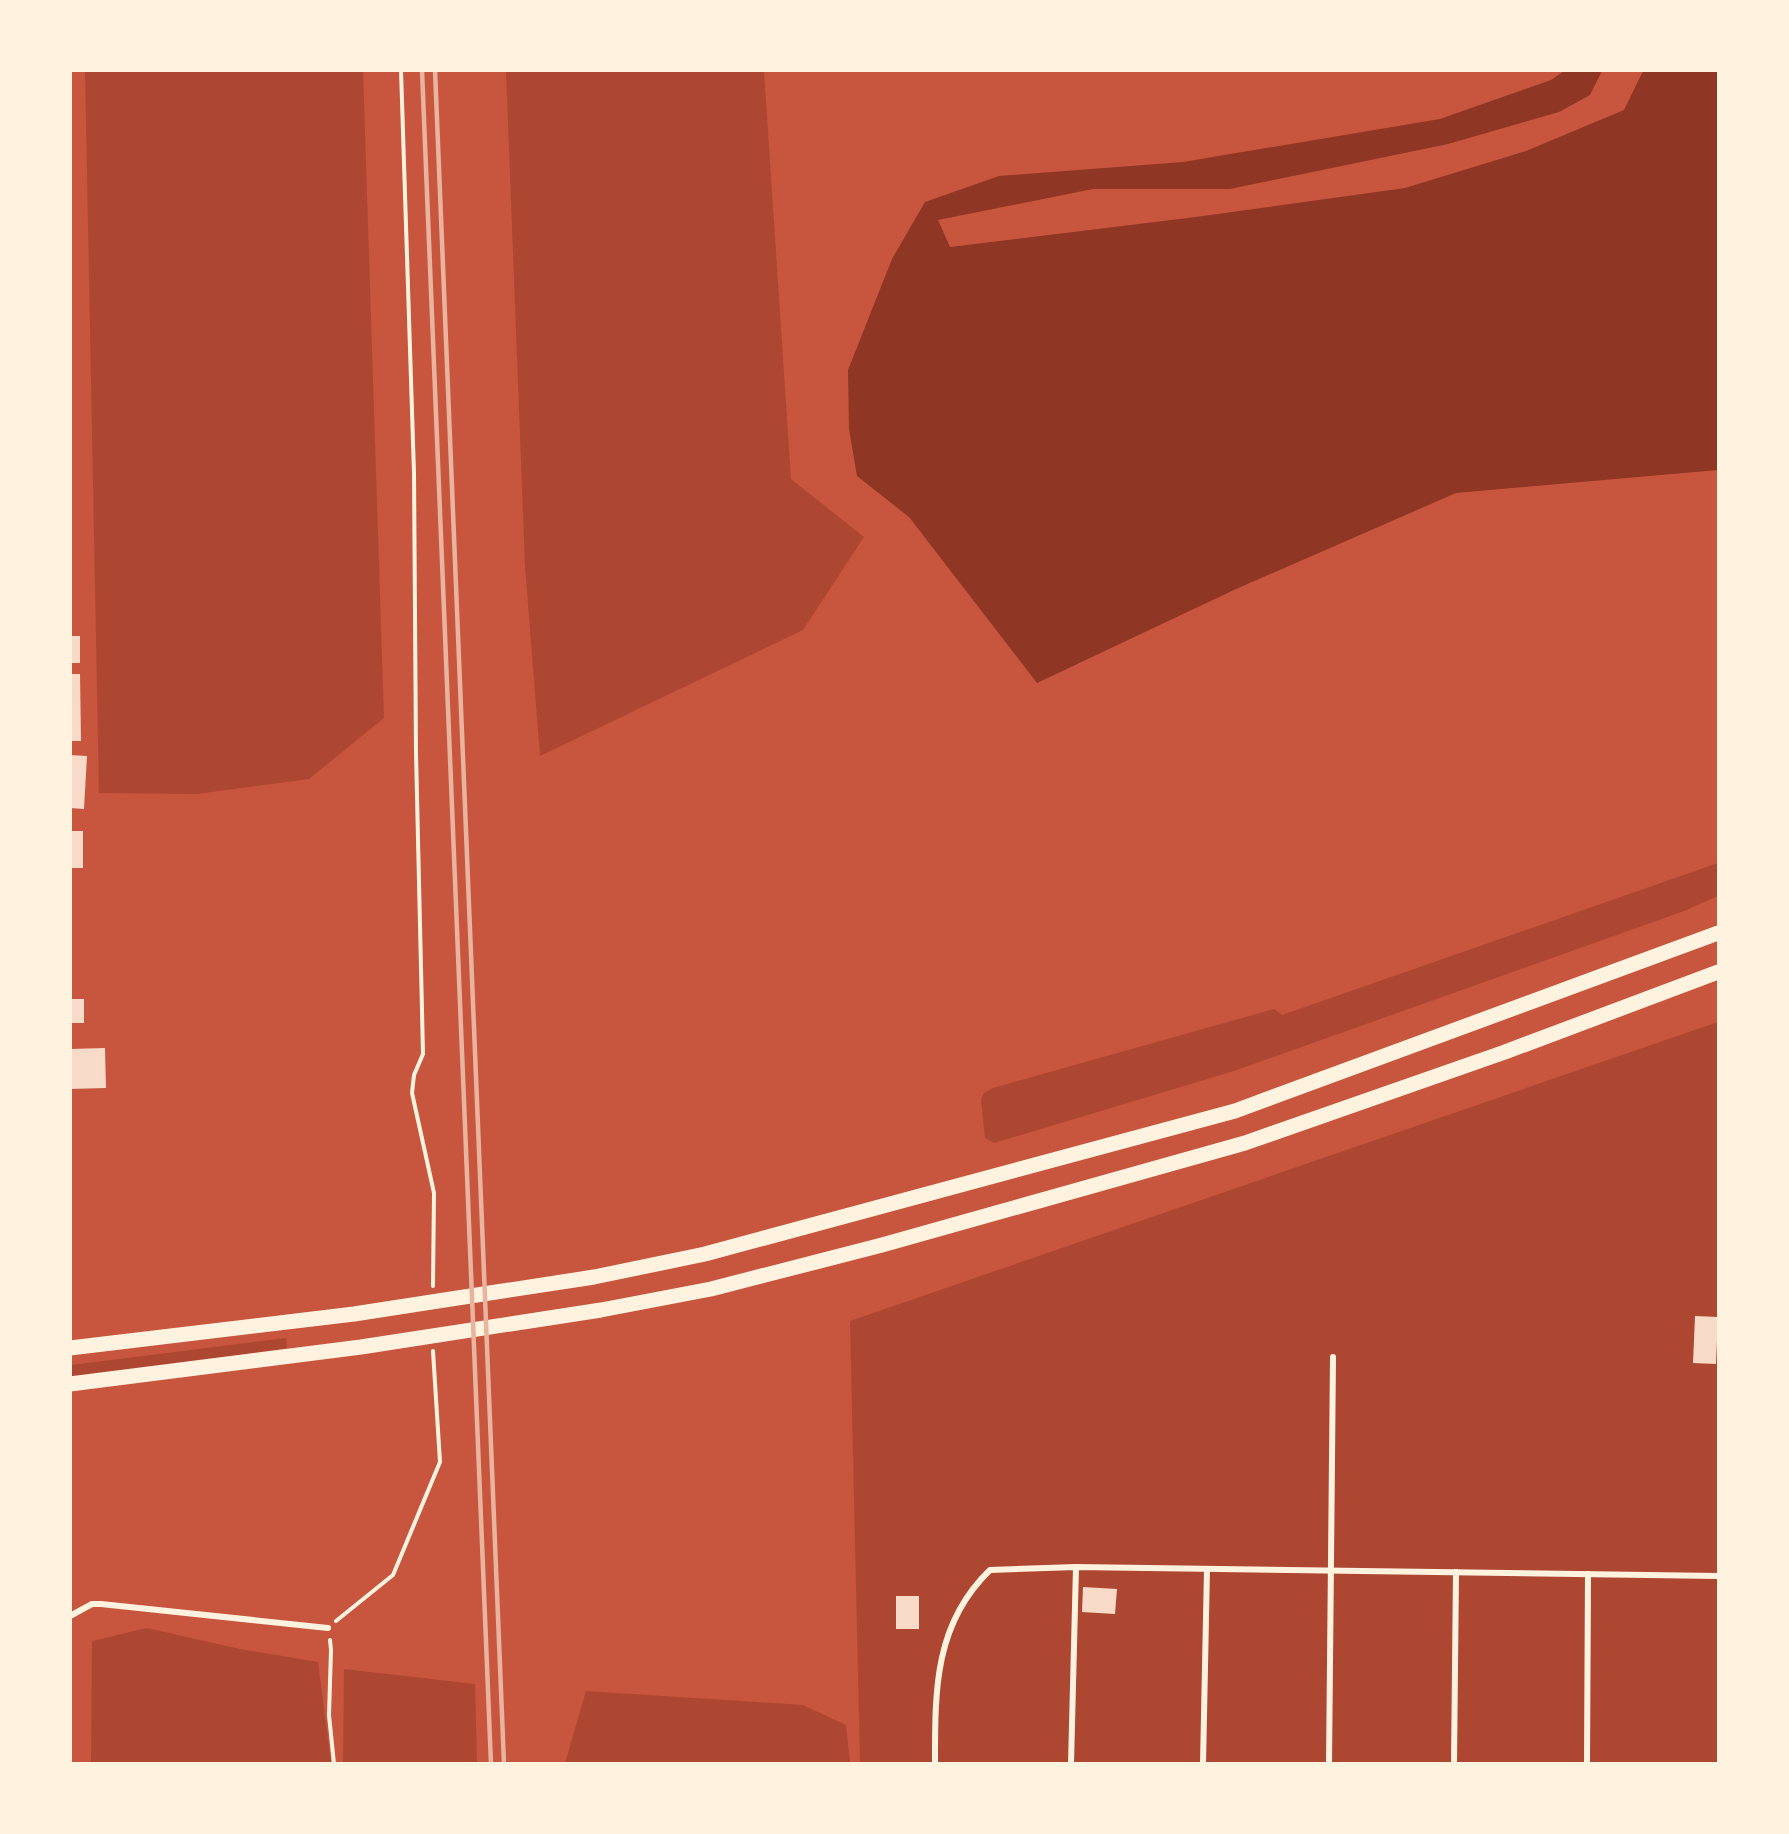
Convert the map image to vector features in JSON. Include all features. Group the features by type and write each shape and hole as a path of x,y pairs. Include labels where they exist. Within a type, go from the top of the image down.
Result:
{"main road":[{"path":"70,1348 354,1314 594,1276 705,1254 1234,1111 1719,933"},
{"path":"70,1384 361,1347 601,1310 711,1289 871,1248 1245,1143 1505,1052 1719,972"}],"street":[{"path":"1329,1764 1333,1357"},
{"path":"1071,1764 1076,1567"},
{"path":"935,1764 936,1689 943,1649 951,1627 969,1593 990,1570 1076,1567 1719,1576"},
{"path":"1203,1764 1207,1569"},
{"path":"1454,1764 1456,1572"},
{"path":"1587,1764 1588,1574"},
{"path":"70,1616 92,1604 101,1604 328,1628"}],"path":[{"path":"401,70 414,473 416,753 423,1054 414,1075 412,1093 434,1193 433,1295"},
{"path":"334,1764 329,1715 331,1650 328,1628 393,1575 440,1462 433,1340"}],"shaded area":[{"path":"85,71 363,71 384,718 309,779 197,794 99,793"},
{"path":"506,71 764,71 791,479 864,537 803,630 540,756 525,566"},
{"path":"1564,71 1602,71 1590,95 1559,112 1448,144 1230,189 1093,189 938,220 950,247 1196,217 1405,188 1526,151 1624,110 1643,71 1718,71 1718,470 1456,493 1236,589 1037,683 909,517 857,476 849,429 848,370 892,259 925,202 999,176 1183,162 1440,119 1551,80"},
{"path":"1718,863 1718,896 1684,911 1234,1071 994,1143 985,1138 981,1099 984,1093 993,1088 1274,1009 1282,1015"},
{"path":"1718,1022 1718,1763 860,1763 850,1321"},
{"path":"286,1338 287,1348 118,1372 71,1376 71,1365"},
{"path":"147,1628 240,1649 318,1662 331,1763 91,1763 92,1641"},
{"path":"344,1669 475,1684 477,1763 343,1763"},
{"path":"586,1691 803,1705 846,1725 850,1763 565,1763"}],"building":[{"path":"70,636 80,636 80,663 70,663"},
{"path":"70,674 80,674 81,741 70,741"},
{"path":"70,755 87,756 84,809 70,808"},
{"path":"70,831 83,831 83,868 70,868"},
{"path":"70,999 84,999 84,1023 70,1023"},
{"path":"105,1048 106,1088 70,1089 70,1049"},
{"path":"1695,1316 1718,1317 1716,1364 1693,1363"},
{"path":"1083,1587 1117,1589 1115,1614 1082,1612"},
{"path":"896,1596 919,1596 919,1629 896,1629"}],"railway":[{"path":"422,70 491,1764"},
{"path":"435,70 504,1764"}]}
